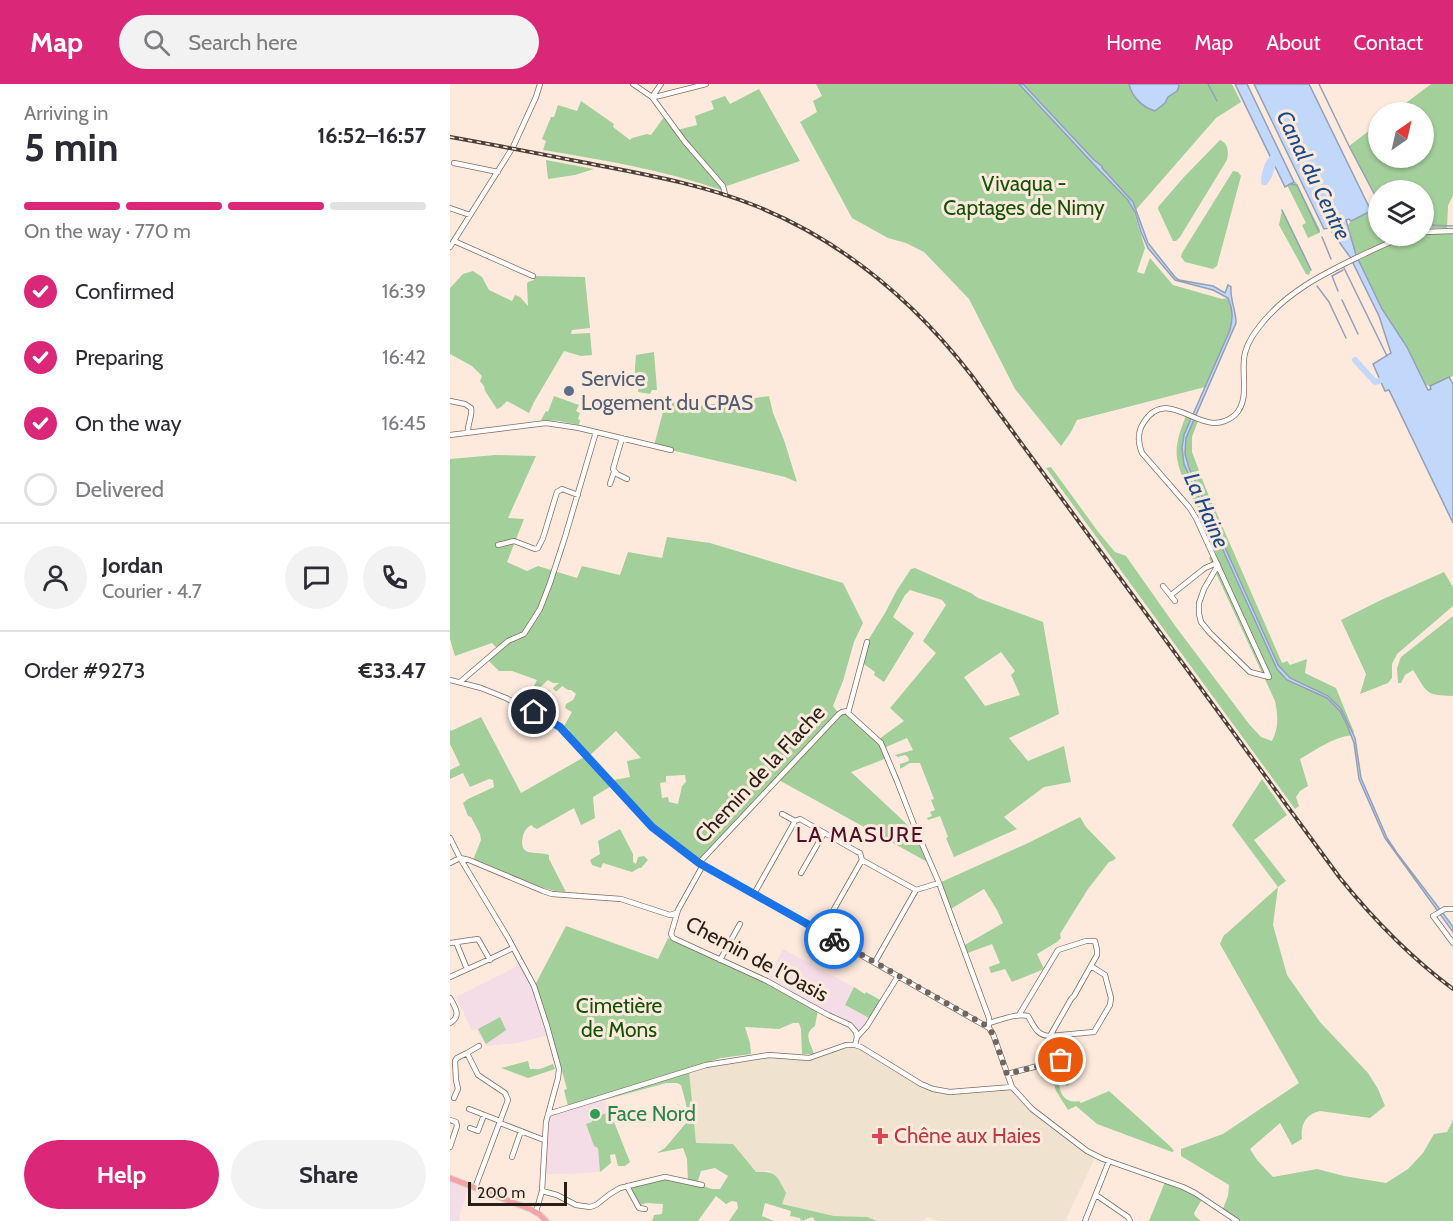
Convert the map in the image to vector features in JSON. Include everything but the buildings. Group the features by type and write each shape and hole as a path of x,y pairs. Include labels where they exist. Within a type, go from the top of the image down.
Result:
{"main road":[{"path":"450,1178 536,1212 546,1221"}],"street":[{"path":"450,246 513,147 540,84"},
{"path":"633,84 652,97 685,142 723,186 725,194"},
{"path":"652,97 661,84"},
{"path":"652,97 706,84"},
{"path":"454,163 498,172"},
{"path":"450,208 470,215"},
{"path":"1434,232 1453,231"},
{"path":"454,241 533,276"},
{"path":"1217,564 1199,603 1201,622 1250,672 1269,677 1201,528 1192,513 1145,456 1139,445 1140,429 1150,415 1159,410 1169,409 1209,423 1227,420 1235,414 1243,399 1245,353 1257,330 1268,316 1307,283 1383,246"},
{"path":"450,401 465,404 471,408 468,433"},
{"path":"450,435 546,423 671,450"},
{"path":"460,682 508,641 522,635 527,630 545,597 596,432"},
{"path":"610,484 622,438"},
{"path":"614,472 627,479"},
{"path":"498,545 514,541 538,548 557,492 562,489 578,495"},
{"path":"1171,595 1205,568 1217,564"},
{"path":"1163,586 1175,601"},
{"path":"867,642 848,713 881,743 939,883 987,1011 989,1025 1012,1087 1032,1109 1087,1151 1183,1187 1237,1221"},
{"path":"450,680 481,688 506,698 560,727 652,827 701,864 981,1023 989,1025 1019,1015 1028,1016 1040,1034 1050,1036 1094,1032 1110,1005 1111,998 1105,975 1091,966"},
{"name":"Chemin de la Flache","path":"701,864 839,714 848,711"},
{"path":"782,814 795,821"},
{"path":"754,894 795,821 800,819 860,853 862,860 916,890"},
{"path":"801,873 824,833"},
{"path":"450,838 534,986 559,1069 545,1128 542,1191 536,1212"},
{"path":"450,864 460,858 467,859 552,894 621,899 670,915 674,915 678,910"},
{"path":"821,932 862,860"},
{"name":"Chemin de l'Oasis","path":"701,864 675,916 671,934 673,938 774,985 850,1025 857,1037"},
{"path":"875,962 916,890 939,883"},
{"path":"1453,909 1441,911 1433,916 1453,943"},
{"path":"720,960 740,924"},
{"path":"450,943 478,939 490,960"},
{"path":"1019,1015 1058,950 1086,941 1095,941 1098,952 1050,1036"},
{"path":"456,942 467,969"},
{"path":"450,977 513,948"},
{"path":"855,1045 857,1037 867,1026 898,976"},
{"path":"450,998 457,1015 450,1023"},
{"path":"981,1023 987,1011"},
{"path":"548,1114 706,1065 769,1055 809,1058 846,1045 861,1047 933,1089 950,1092 1012,1087"},
{"path":"454,1098 458,1089 455,1061 479,1046"},
{"path":"467,1053 478,1076 507,1095 508,1100 476,1188"},
{"path":"1007,1074 1061,1060"},
{"path":"469,1110 544,1140"},
{"path":"470,1128 478,1131 483,1115"},
{"path":"450,1120 456,1124 452,1132 450,1147"},
{"path":"512,1157 521,1131"},
{"path":"1085,1221 1109,1161"},
{"path":"542,1191 557,1195 576,1205 590,1207 627,1186 666,1177 702,1185"},
{"path":"627,1186 639,1208 645,1209"},
{"path":"1096,1195 1128,1217 1130,1221"}],"shaded area":[{"path":"783,949 854,987 845,1005 871,1019 857,1037 853,1027 767,981"},
{"path":"522,964 534,986 550,1035 518,1043 486,1046 476,1029 472,1031 456,997"},
{"name":"Chêne aux Haies","path":"855,1045 921,1084 941,1091 1012,1087 1023,1101 1096,1156 1065,1221 940,1221 927,1217 922,1221 877,1221 867,1217 834,1216 782,1204 770,1171 756,1172 733,1144 696,1143 689,1070 751,1057 809,1058"},
{"path":"603,1097 610,1112 603,1115 598,1148 600,1172 542,1174 548,1114"},
{"path":"450,1178 469,1185 458,1221 450,1221"}],"green space":[{"name":"Vivaqua - Captages de Nimy","path":"816,84 1232,84 1241,102 1216,118 1134,212 1145,248 1137,272 1144,274 1150,258 1173,285 1222,299 1228,298 1233,311 1231,329 1205,387 1077,420 1061,446 1015,389 969,299 924,252 906,243 888,238 852,218 800,122 817,112 813,101 822,96"},
{"path":"1431,84 1453,84 1453,195 1448,206 1447,228 1434,229 1434,180 1368,180 1368,182 1349,146 1368,132 1368,168 1434,168 1434,102 1407,102"},
{"path":"759,89 800,161 727,186 690,144 687,144 677,130 697,125 695,116 714,109 711,101 725,96 730,104"},
{"path":"581,101 614,124 613,127 630,140 647,134 651,135 664,117 722,188 721,190 655,171 543,150 546,141 542,139 558,105 577,111"},
{"path":"1220,140 1227,148 1227,160 1180,237 1173,241 1158,207"},
{"path":"546,160 594,169 575,175 548,179"},
{"path":"1233,171 1238,172 1241,176 1217,266 1213,269 1185,262 1181,257 1182,253"},
{"path":"1294,182 1320,230 1319,233 1308,238 1302,225 1306,223 1287,185"},
{"path":"1282,210 1311,270 1309,275 1306,274 1279,225"},
{"path":"1368,213 1368,246 1375,246 1356,255 1348,225 1351,221"},
{"path":"1453,231 1453,376 1430,386 1426,385 1407,347 1384,314 1358,260 1389,246 1434,246 1434,232"},
{"path":"473,271 482,277 489,290 512,301 515,295 520,297 528,306 527,284 534,280 533,276 585,277 590,328 572,330 571,334 590,333 592,355 581,356 564,351 529,413 507,401 497,409 480,381 482,376 472,366 450,354 450,288 463,274"},
{"path":"654,352 657,390 652,390 650,394 638,392 639,381 634,381 636,355"},
{"path":"554,396 579,405 576,411 580,413 579,425 541,420 546,411 548,412"},
{"path":"769,396 797,482 785,477 654,446 666,400 692,407"},
{"path":"1186,416 1198,421 1192,437 1192,452 1282,663 1287,661 1290,665 1307,659 1305,673 1336,688 1354,732 1352,735 1325,744 1300,759 1308,786 1296,797 1299,806 1295,809 1046,468 1051,467 1115,552 1126,556 1249,724 1261,737 1272,741 1277,721 1275,701 1209,558 1216,554 1199,518 1202,516 1181,473 1177,453 1180,431"},
{"path":"495,455 536,456 508,518 524,519 507,562 527,571 538,566 577,578 582,566 620,575 628,552 662,558 667,537 710,543 843,583 863,623 854,642 833,706 839,714 848,711 879,739 904,721 890,708 936,653 923,641 946,605 942,600 910,590 893,617 914,633 884,682 861,662 867,642 911,569 915,568 978,598 1043,622 1059,714 1009,738 1028,761 1064,746 1071,782 1044,787 1004,817 1017,829 954,857 940,816 928,820 927,818 932,816 930,812 935,810 931,800 934,799 920,763 910,763 900,769 900,764 909,761 908,757 895,755 913,750 907,738 884,748 887,758 851,772 911,828 916,830 931,864 777,779 699,863 652,827 613,785 593,797 595,818 581,825 574,808 537,829 532,825 524,832 523,848 529,852 549,855 566,892 544,888 473,860 481,840 480,834 471,817 468,816 463,803 494,787 493,780 489,779 470,787 463,773 450,779 450,770 460,765 450,744 450,729 451,731 481,717 521,793 586,756 566,733 569,730 564,726 572,712 565,708 566,704 573,700 576,694 571,690 562,686 555,691 553,688 559,683 548,680 537,690 533,688 537,680 512,671 499,671 487,659 498,649 492,643 455,656 450,639 450,459","holes":["1001,652 1015,671 1011,675 1020,695 985,706 964,677","616,731 641,758 627,761 630,777 609,781 588,757","685,775 686,782 682,786 678,804 669,802 668,797 662,798 660,783 666,782 666,776"]},
{"path":"1444,572 1453,587 1453,606 1397,654 1392,664 1392,678 1388,683 1360,694 1366,674 1341,620"},
{"path":"1453,616 1453,696 1437,695 1428,691 1413,670 1405,675 1401,683 1398,683 1397,668 1401,657"},
{"path":"1262,779 1287,815 1254,840 1286,881 1278,887 1232,825"},
{"path":"1080,817 1086,827 1116,858 1109,862 1088,889 1060,934 1061,938 1037,954 1044,969 1012,982 1005,969 991,973 989,967 1000,963 992,944 965,954 963,946 1003,923 997,910 984,889 949,910 939,883"},
{"path":"620,829 633,854 633,862 636,864 638,857 644,856 648,860 641,868 632,872 603,863 601,868 592,865 590,860 600,854 598,841"},
{"path":"1278,887 1273,925 1287,975 1320,1022 1368,1073 1385,1106 1370,1118 1315,1112 1305,1121 1302,1139 1292,1145 1280,1123 1250,1149 1273,1177 1317,1169 1386,1183 1408,1169 1423,1153 1434,1134 1447,1132 1453,1120 1453,1221 1237,1221 1222,1211 1228,1196 1229,1185 1181,1156 1181,1149 1223,1134 1299,1083 1220,944 1224,935"},
{"name":"Cimetière de Mons","path":"566,926 658,959 668,938 767,981 818,1010 815,1026 808,1035 814,1054 802,1054 799,1023 779,1029 745,1027 751,1054 721,1058 568,1106 564,1090 567,1089 549,1024 535,985"},
{"path":"854,987 882,1001 871,1019 845,1005"},
{"path":"500,1017 506,1030 486,1044 478,1029"},
{"path":"528,1061 530,1069 540,1069 553,1064 555,1069 528,1078 501,1068"},
{"path":"1061,1064 1071,1080 1066,1086 1062,1079 1059,1082 1064,1097 1081,1103 1109,1091 1174,1151 1097,1124 1076,1106 1068,1110 1056,1091 1050,1069"},
{"path":"689,1070 696,1143 733,1144 756,1172 768,1172 776,1176 786,1193 782,1204 834,1216 867,1217 877,1221 815,1221 813,1217 801,1221 800,1218 790,1216 791,1211 765,1203 762,1216 774,1221 729,1221 738,1208 737,1202 732,1201 726,1204 716,1196 698,1221 652,1221 654,1215 662,1214 663,1204 646,1203 638,1206 627,1186 665,1177 688,1181 687,1159 683,1148 657,1153 665,1148 687,1122 687,1108 681,1085 666,1083 604,1100 603,1097","holes":["715,1168 728,1176 720,1189 697,1184 701,1171"]},
{"path":"610,1112 630,1162 625,1166 618,1166 615,1154 610,1155 611,1163 600,1172 598,1148 594,1146 586,1124 592,1122 592,1118"},
{"path":"1165,1182 1173,1183 1202,1198 1194,1213 1201,1221 1149,1221"}],"water":[{"name":"La Haine","path":"1019,84 1023,84 1102,166 1133,202 1148,243 1175,277 1179,280 1213,286 1225,293 1228,285 1231,287 1236,323 1186,438 1185,454 1189,468 1278,665 1290,678 1328,696 1341,709 1355,738 1361,778 1387,838 1453,927 1453,932 1385,838 1359,779 1354,743 1340,711 1327,698 1287,680 1277,669 1184,464 1182,448 1184,435 1230,330 1232,314 1228,298 1213,290 1175,280 1148,248 1135,212 1128,200"},
{"path":"1129,84 1178,84 1179,86 1177,91 1155,111 1138,101"},
{"path":"1235,84 1247,84 1294,182 1285,187"},
{"name":"Canal du Centre","path":"1254,84 1309,84 1368,205 1368,212 1351,221 1346,220 1356,255 1382,309 1407,347 1428,390 1431,389 1430,386 1449,377 1453,384 1453,523 1389,390 1385,391 1373,364 1391,353 1379,316 1350,257 1329,228 1324,229"}],"waterway":[{"path":"1208,84 1217,101"},
{"path":"1319,84 1368,182"},
{"path":"1264,182 1267,167 1276,155"},
{"path":"1265,182 1275,158"},
{"name":"Canal du Centre","path":"1290,184 1297,185 1319,232"},
{"path":"1282,210 1311,270"},
{"path":"1434,225 1453,226"},
{"name":"Canal du Centre","path":"1322,237 1331,259"},
{"path":"1344,268 1387,356"},
{"path":"1338,291 1332,276 1343,270"},
{"path":"1317,286 1329,302 1346,338"},
{"path":"1342,300 1358,334"},
{"path":"1355,360 1374,381 1386,378"}],"railway":[{"path":"450,137 680,182 719,193 756,206 819,237 876,276 926,323 972,376 1340,878 1393,937 1453,989"}],"way so far":[{"path":"834,939 985,1025 993,1034 1007,1074 1061,1060"}],"place":[{"name":"Service Logement du CPAS","path":"569,391"},
{"name":"Face Nord","path":"595,1114"},
{"name":"Chêne aux Haies","path":"880,1136"}],"district":[{"name":"LA MASURE","path":"860,834"}],"route":[{"path":"534,712 560,727 652,827 687,854 834,939"}]}
